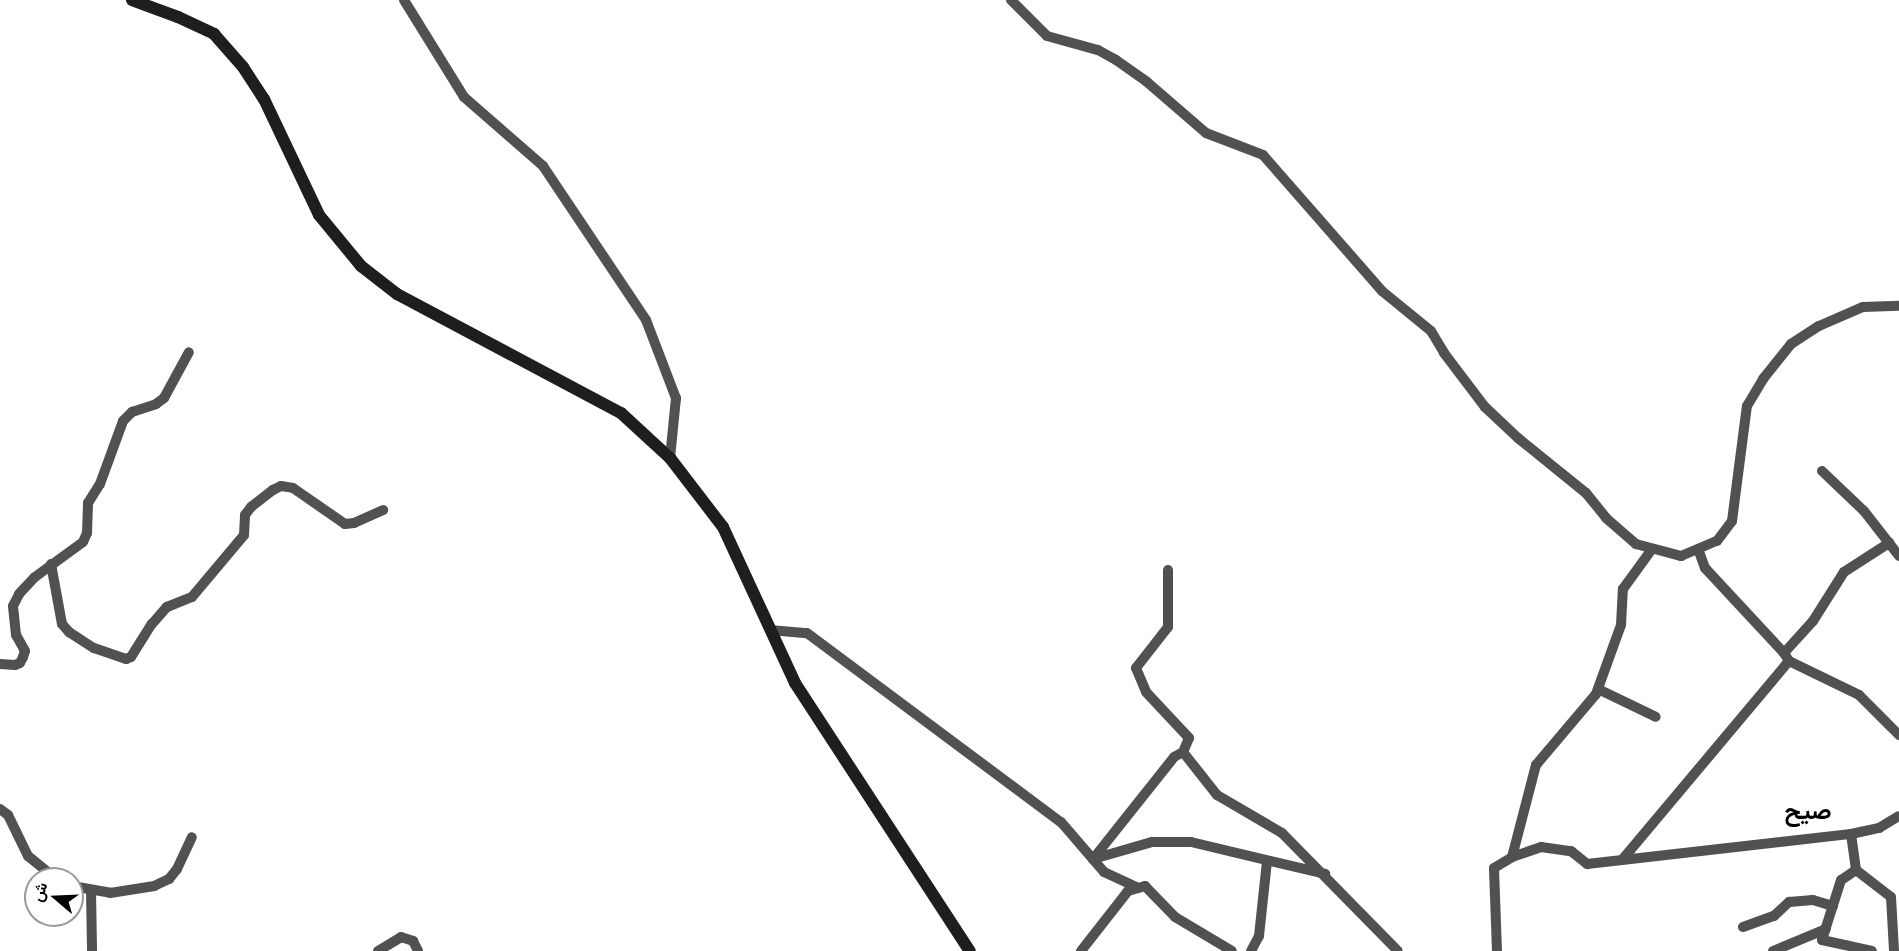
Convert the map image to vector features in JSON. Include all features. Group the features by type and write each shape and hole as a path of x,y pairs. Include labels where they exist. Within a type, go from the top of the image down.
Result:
{"street":[{"path":"132,0 178,17 214,34 243,67 264,99 319,215 361,266 397,294 621,413 670,458 723,527 795,683 970,951"},
{"path":"404,0 464,97 543,166 646,320 676,398 670,458"},
{"path":"1011,0 1047,36 1098,50 1147,82 1206,133 1263,155 1382,291 1431,332 1485,407 1518,438 1586,493 1606,518 1636,544 1681,556 1717,541 1732,521 1747,406 1763,379 1791,344 1819,326 1863,307 1899,306"},
{"path":"0,664 20,663 25,651 16,635 13,606 34,577 83,542 87,533 88,502 100,484 123,421 132,412 156,404 164,398 189,352"},
{"path":"1822,471 1864,511 1899,556"},
{"path":"51,564 62,624 69,632 94,648 126,659 131,657 152,624 167,607 192,597 244,535 245,515 251,507 273,490 281,486 293,488 345,524 354,524 383,510"},
{"path":"1622,860 1786,657 1813,621 1844,572 1889,543"},
{"path":"1512,857 1536,765 1598,689 1621,625 1623,589 1652,549"},
{"path":"1698,549 1706,568 1786,657 1859,695 1899,735"},
{"path":"1093,859 1174,757 1183,752 1189,738 1146,692 1136,668 1168,627 1168,570"},
{"path":"770,630 807,633 1061,822 1104,872 1139,888"},
{"path":"1598,689 1656,717"},
{"path":"1183,752 1217,795 1282,832 1326,874 1398,951"},
{"path":"0,809 8,815 28,856 41,867"},
{"path":"1497,951 1494,868 1512,857 1541,847 1571,851 1587,864 1851,834 1879,828 1899,816"},
{"path":"1851,834 1856,870 1891,897 1894,951"},
{"path":"84,889 110,893 154,886 169,879 177,869 192,837"},
{"path":"1093,859 1152,842 1191,842 1326,874"},
{"path":"1251,951 1259,936 1267,861"},
{"path":"1856,870 1841,880 1822,940 1872,951"},
{"path":"1081,951 1128,891 1145,886 1175,917 1232,951"},
{"path":"92,891 92,951"},
{"path":"1743,927 1774,916 1790,902 1813,900 1833,906"},
{"path":"1773,951 1826,929"},
{"path":"378,951 401,937 413,941 418,951"}],"district":[{"name":"صيح","path":"1808,810"}]}
